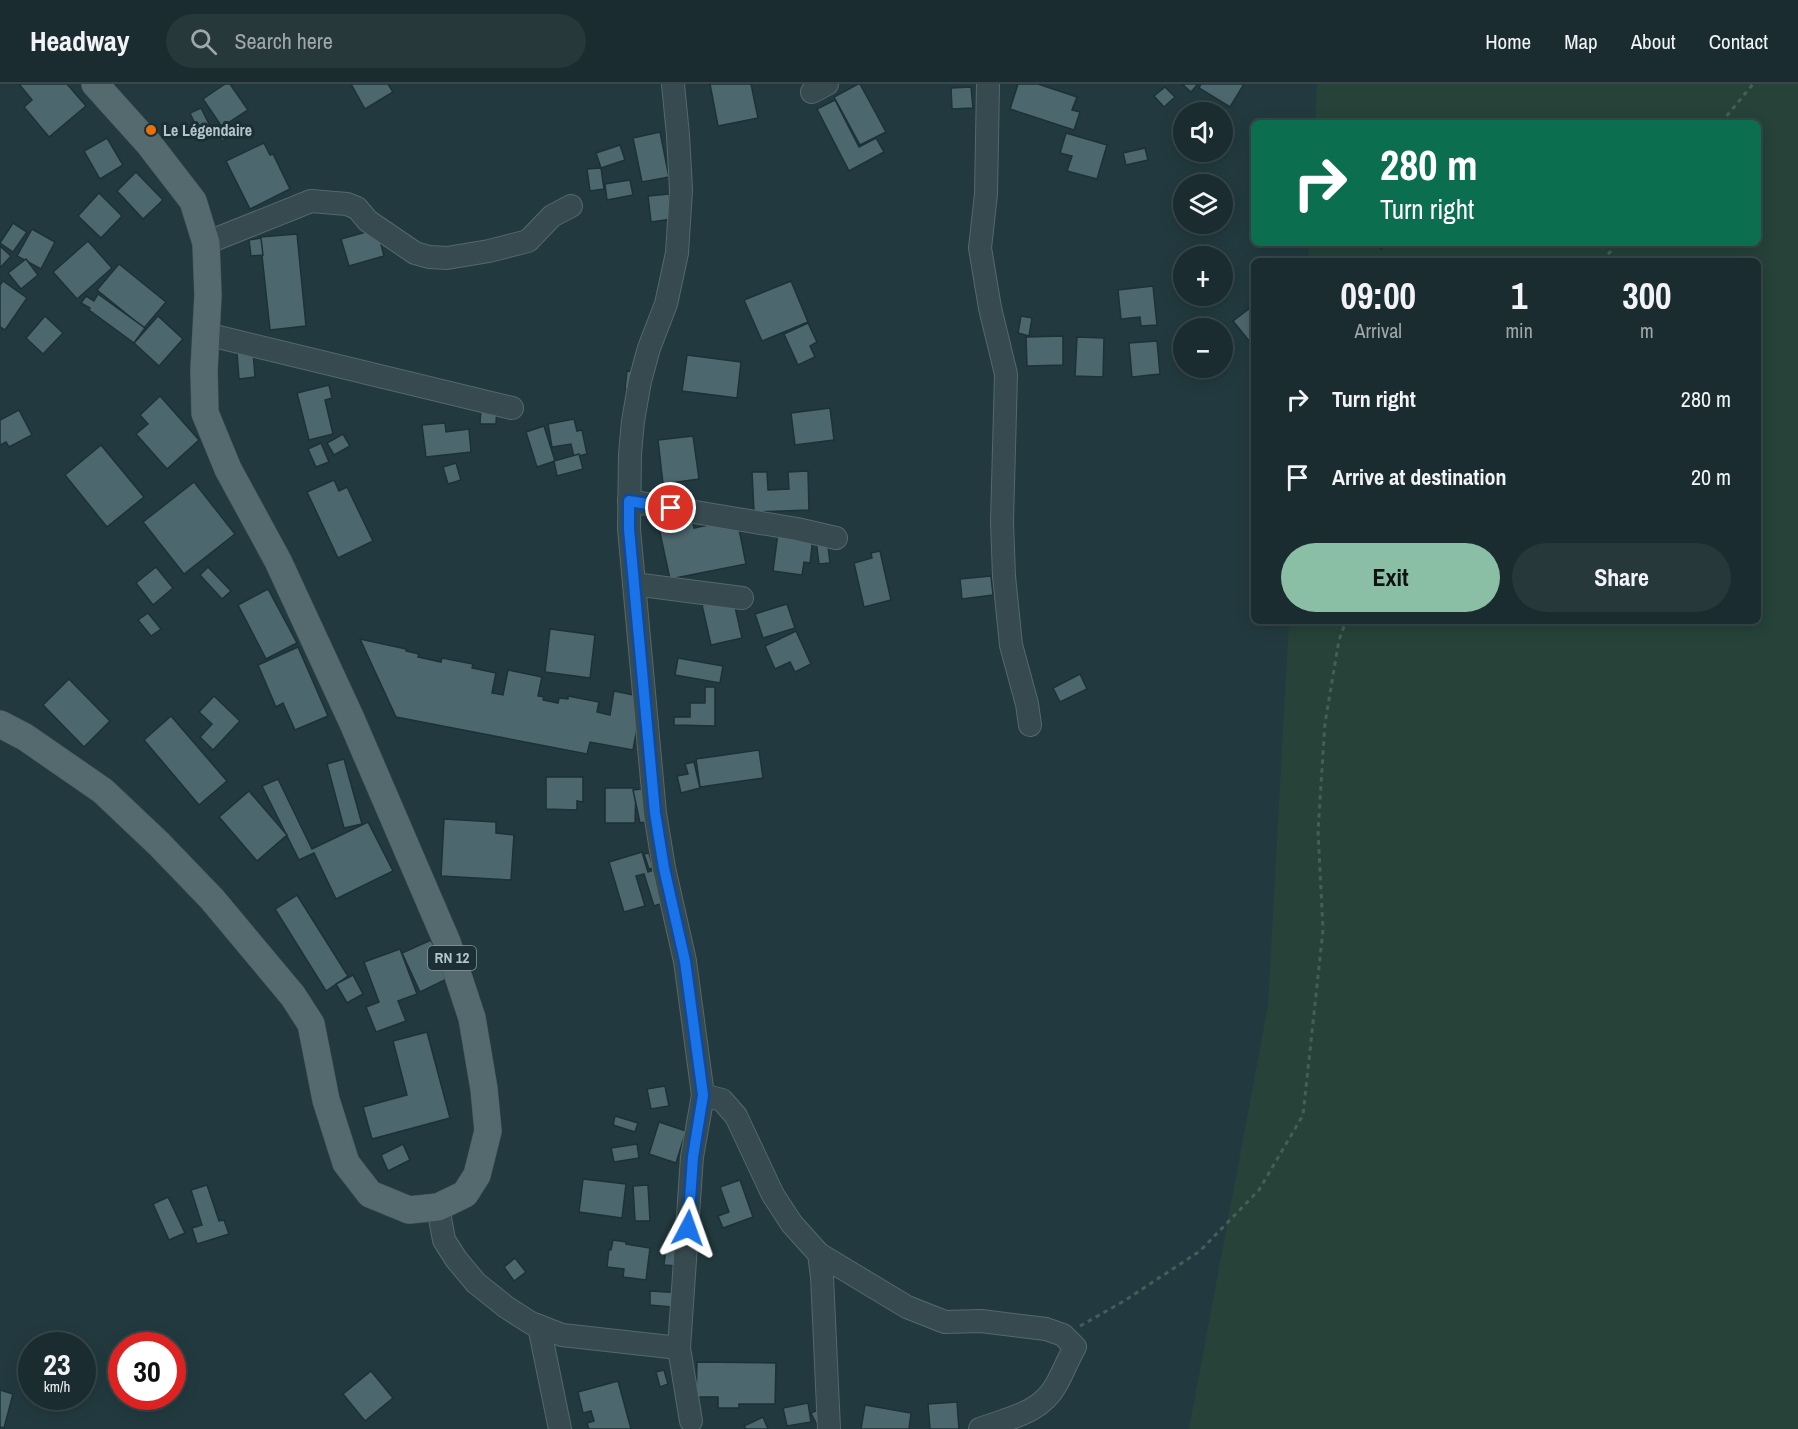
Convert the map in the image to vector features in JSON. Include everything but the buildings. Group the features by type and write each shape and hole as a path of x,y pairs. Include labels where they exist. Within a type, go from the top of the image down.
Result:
{"main road":[{"name":"RN 12","path":"0,724 25,737 103,791 212,899 293,996 311,1024 326,1100 346,1163 370,1194 409,1210 438,1207 465,1194 477,1175 488,1131 484,1089 472,1018 447,942 352,721 278,561 228,470 205,413 204,370 208,294 206,243 193,201 149,144 95,84"}],"street":[{"path":"673,84 681,190 677,254 666,304 649,348 638,391 630,454 629,529 655,813 664,868 685,961 703,1095 693,1157 679,1348 691,1421"},
{"path":"988,84 986,194 980,248 990,308 1006,375 1002,522 1004,576 1011,645 1027,704 1030,725"},
{"path":"206,243 311,201 347,204 357,208 368,221 415,253 447,258 528,241 552,216 571,206"},
{"path":"206,334 512,408"},
{"path":"629,501 797,529 836,538"},
{"path":"634,584 742,598"},
{"path":"703,1095 722,1100 736,1116 773,1195 792,1224 819,1254 907,1307 945,1322 981,1321 1046,1329 1063,1335 1075,1347 1056,1386 1037,1407 1018,1417 980,1429"},
{"path":"438,1207 444,1240 456,1259 476,1283 531,1323 562,1335 679,1348"},
{"path":"819,1254 829,1429"},
{"path":"539,1326 560,1429"}],"path":[{"path":"1724,120 1753,84"},
{"path":"1605,258 1615,246"},
{"path":"1063,1335 1124,1301 1200,1251 1258,1190 1303,1115 1323,930 1318,831 1325,723 1339,640 1345,624"}],"green space":[{"path":"1317,84 1798,84 1798,1429 1189,1429 1268,1005 1289,624 1761,624 1761,258 1308,258 1309,246 1761,246 1761,120 1315,120"}],"place":[{"name":"Le Légendaire","path":"151,130"}],"route":[{"path":"671,508 629,501 629,529 655,813 664,868 685,961 703,1095 693,1157 688,1228"}]}
